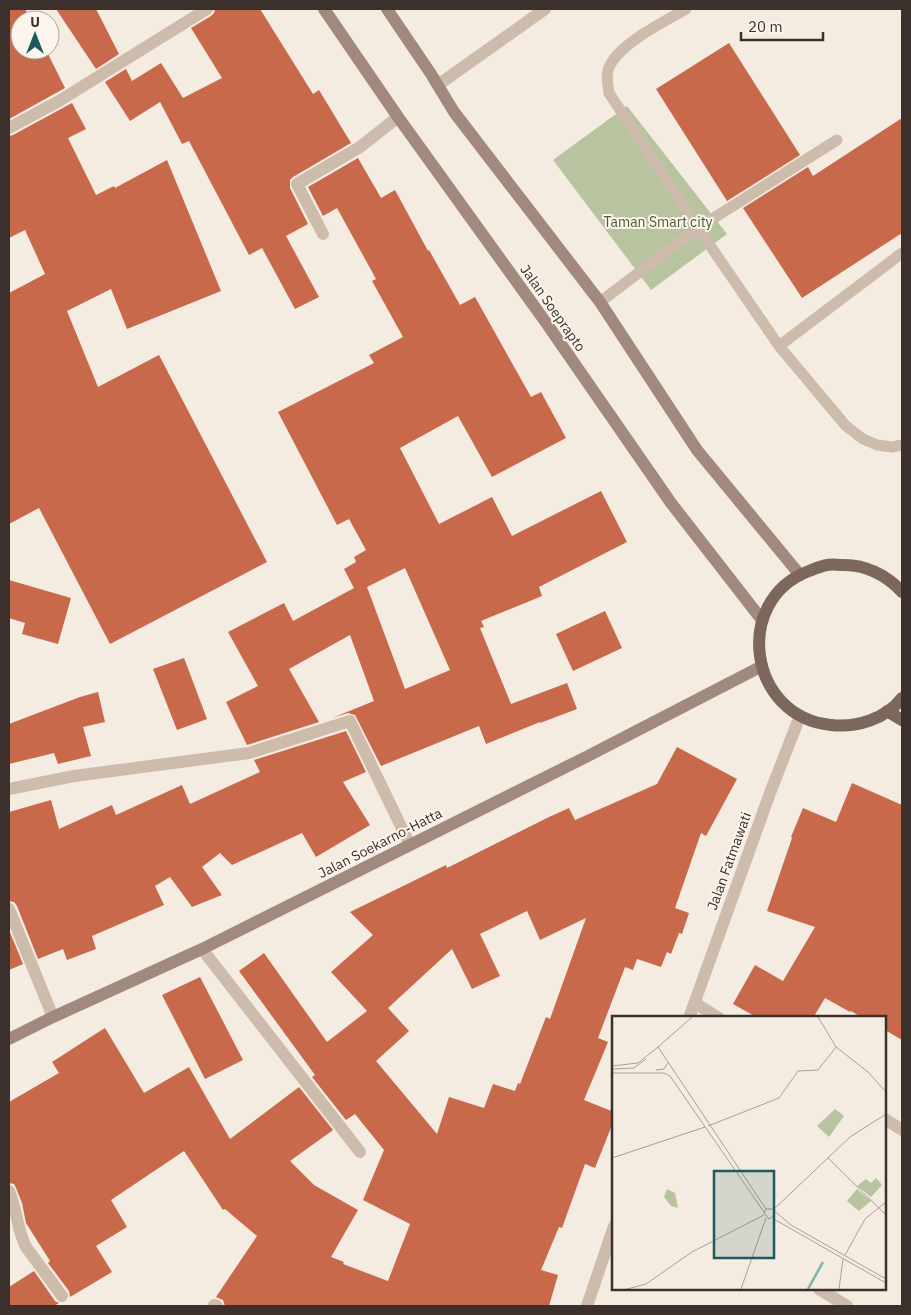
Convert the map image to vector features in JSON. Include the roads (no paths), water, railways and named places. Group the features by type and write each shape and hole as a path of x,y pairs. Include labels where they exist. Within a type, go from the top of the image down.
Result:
{"main road":[{"name":"Jalan Soeprapto","path":"324,9 398,117 547,324 671,503 762,620"},
{"path":"387,9 438,84 454,112 600,302 697,450 800,575"},
{"path":"902,590 879,573 853,564 826,565 800,575 784,586 771,602 762,620 759,643 762,666 769,686 783,703 800,716 820,724 843,726 865,723 887,711 902,698"},
{"name":"Jalan Soekarno-Hatta","path":"9,1039 53,1016 202,949 577,762 762,666"},
{"path":"887,711 902,720"}],"street":[{"path":"9,128 59,101 207,9"},
{"path":"438,84 545,9"},
{"path":"323,234 297,184 360,147 398,117"},
{"name":"Jalan Fatmawati","path":"690,1016 770,793 800,716"},
{"path":"9,789 74,776 249,753 350,721 410,845"},
{"path":"9,909 53,1016"},
{"path":"202,949 360,1152"},
{"path":"695,1003 715,1016"},
{"path":"886,1120 902,1130"},
{"path":"9,1192 26,1247 62,1296"},
{"path":"587,1306 612,1232"},
{"path":"821,1290 847,1306"}],"lane":[{"path":"686,9 632,41 618,54 608,69 609,93 698,228 780,346 846,426 863,439 877,445 892,447 902,444"},
{"path":"600,302 698,228 836,140"},
{"path":"780,346 902,253"}],"park label":[{"name":"Taman Smart city","path":"658,222"}]}
